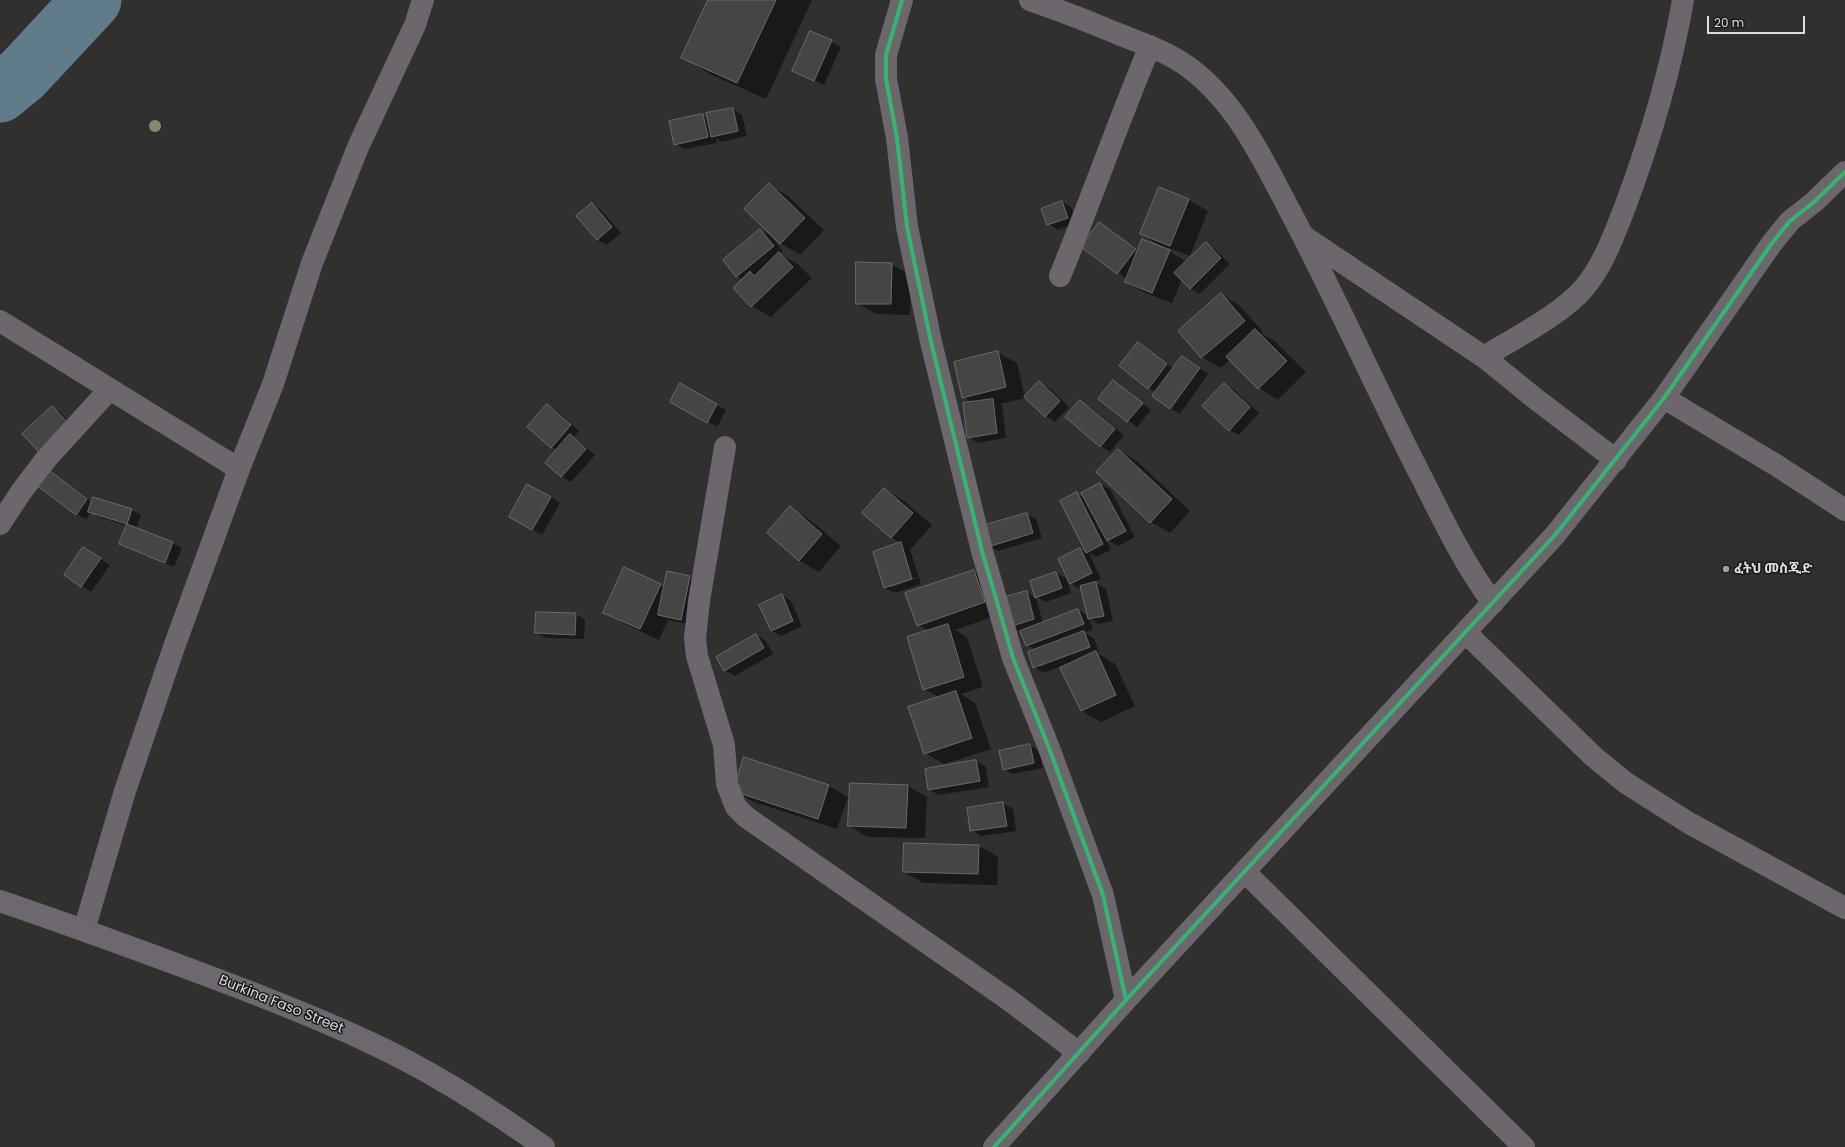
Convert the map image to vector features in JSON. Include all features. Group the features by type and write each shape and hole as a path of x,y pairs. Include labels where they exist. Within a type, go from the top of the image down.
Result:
{"main road":[{"name":"Burkina Faso Street","path":"0,902 84,930 307,1014 374,1044 454,1089 522,1131 544,1147"}],"street":[{"path":"902,0 886,55 886,79 897,138 907,226 932,342 982,551 1013,658 1049,748 1103,895 1126,1000"},
{"path":"1030,0 1056,8 1150,46 1174,58 1191,69 1226,102 1244,128 1303,236 1427,489 1466,562 1493,603"},
{"path":"1484,357 1565,307 1584,288 1599,266 1615,232 1642,162 1676,44 1683,0"},
{"path":"84,930 125,791 201,570 239,468 274,384 318,248 358,147 415,25 423,1"},
{"path":"1060,276 1090,202 1124,109 1150,46"},
{"path":"994,1147 1126,1000 1555,535 1664,398 1772,243 1790,221 1814,202 1845,172"},
{"path":"1303,236 1484,357 1537,400 1616,460"},
{"path":"0,321 239,468"},
{"path":"0,524 20,492 46,458 110,390"},
{"path":"1664,398 1776,465 1845,510"},
{"path":"725,447 699,601 695,638 697,656 724,745 726,784 736,806 746,817 1009,1000 1079,1053"},
{"path":"1466,633 1594,757 1626,783 1690,823 1845,908"},
{"path":"1245,872 1524,1147"}],"building":[{"path":"708,0 776,0 737,83 681,58"},
{"path":"810,31 832,40 814,81 792,71"},
{"path":"733,108 738,131 711,137 706,113"},
{"path":"703,114 708,137 674,145 669,121"},
{"path":"769,183 805,218 780,244 744,209"},
{"path":"1159,187 1189,199 1170,246 1140,234"},
{"path":"1062,201 1068,218 1047,225 1041,209"},
{"path":"592,203 612,227 597,240 576,216"},
{"path":"1099,222 1136,249 1117,274 1081,247"},
{"path":"760,229 774,246 736,277 723,260"},
{"path":"1142,239 1170,250 1152,293 1125,282"},
{"path":"1206,242 1221,258 1190,289 1174,273"},
{"path":"779,252 793,267 751,307 733,288 750,271 754,276"},
{"path":"856,262 892,263 891,304 856,304"},
{"path":"1221,293 1245,321 1201,358 1178,331"},
{"path":"1255,329 1287,361 1258,389 1226,357"},
{"path":"1138,342 1167,364 1148,389 1119,366"},
{"path":"998,351 1006,387 962,398 954,362"},
{"path":"1182,356 1200,368 1170,409 1152,396"},
{"path":"1113,380 1143,403 1127,422 1098,399"},
{"path":"1039,381 1060,401 1045,417 1024,397"},
{"path":"680,383 717,404 707,423 670,402"},
{"path":"1224,383 1250,407 1229,431 1202,406"},
{"path":"993,399 997,433 967,438 963,403"},
{"path":"1080,400 1115,429 1100,447 1065,417"},
{"path":"547,404 571,425 551,448 527,427"},
{"path":"52,406 71,426 41,454 22,434"},
{"path":"570,434 586,449 561,477 545,463"},
{"path":"1118,449 1172,499 1150,523 1096,472"},
{"path":"46,468 87,499 76,515 35,484"},
{"path":"1100,483 1126,531 1107,541 1081,493"},
{"path":"527,484 551,497 532,530 509,517"},
{"path":"884,488 913,513 891,538 862,513"},
{"path":"1077,492 1103,544 1086,553 1060,501"},
{"path":"93,497 132,509 127,524 88,512"},
{"path":"790,506 822,534 799,561 767,533"},
{"path":"1027,513 1033,533 988,547 982,526"},
{"path":"127,524 173,542 165,563 119,544"},
{"path":"901,542 912,579 884,588 873,552"},
{"path":"83,547 101,558 81,587 64,575"},
{"path":"1080,548 1092,573 1070,584 1058,559"},
{"path":"624,567 661,584 640,629 603,613"},
{"path":"974,570 985,602 917,626 905,593"},
{"path":"667,571 690,576 681,620 658,615"},
{"path":"1056,572 1062,588 1035,598 1030,581"},
{"path":"1096,582 1104,616 1088,619 1080,586"},
{"path":"1027,591 1034,619 1009,627 1001,598"},
{"path":"782,594 793,621 771,631 759,605"},
{"path":"1078,609 1084,624 1026,646 1020,631"},
{"path":"536,612 576,613 575,635 535,633"},
{"path":"948,624 964,677 923,690 907,637"},
{"path":"1084,631 1090,647 1033,668 1028,652"},
{"path":"756,634 764,648 724,671 716,657"},
{"path":"1096,651 1116,695 1081,711 1060,668"},
{"path":"956,691 972,738 924,754 908,707"},
{"path":"1030,744 1034,763 1003,770 999,751"},
{"path":"744,757 829,785 818,819 733,791"},
{"path":"976,760 980,781 928,790 925,769"},
{"path":"850,783 908,785 906,828 848,826"},
{"path":"1003,802 1007,826 970,831 967,808"},
{"path":"904,843 979,845 978,874 903,872"}],"waterway":[{"path":"0,93 23,74 92,0"}],"cycle path":[{"path":"902,0 886,55 886,79 897,138 907,227 931,342 982,551 1013,658 1049,748 1103,895 1126,1000"},
{"path":"994,1147 1126,1000 1555,535 1664,398 1772,243 1790,221 1814,202 1845,172"}],"place":[{"name":"ፈትህ መስጂድ","path":"1726,569"}]}
